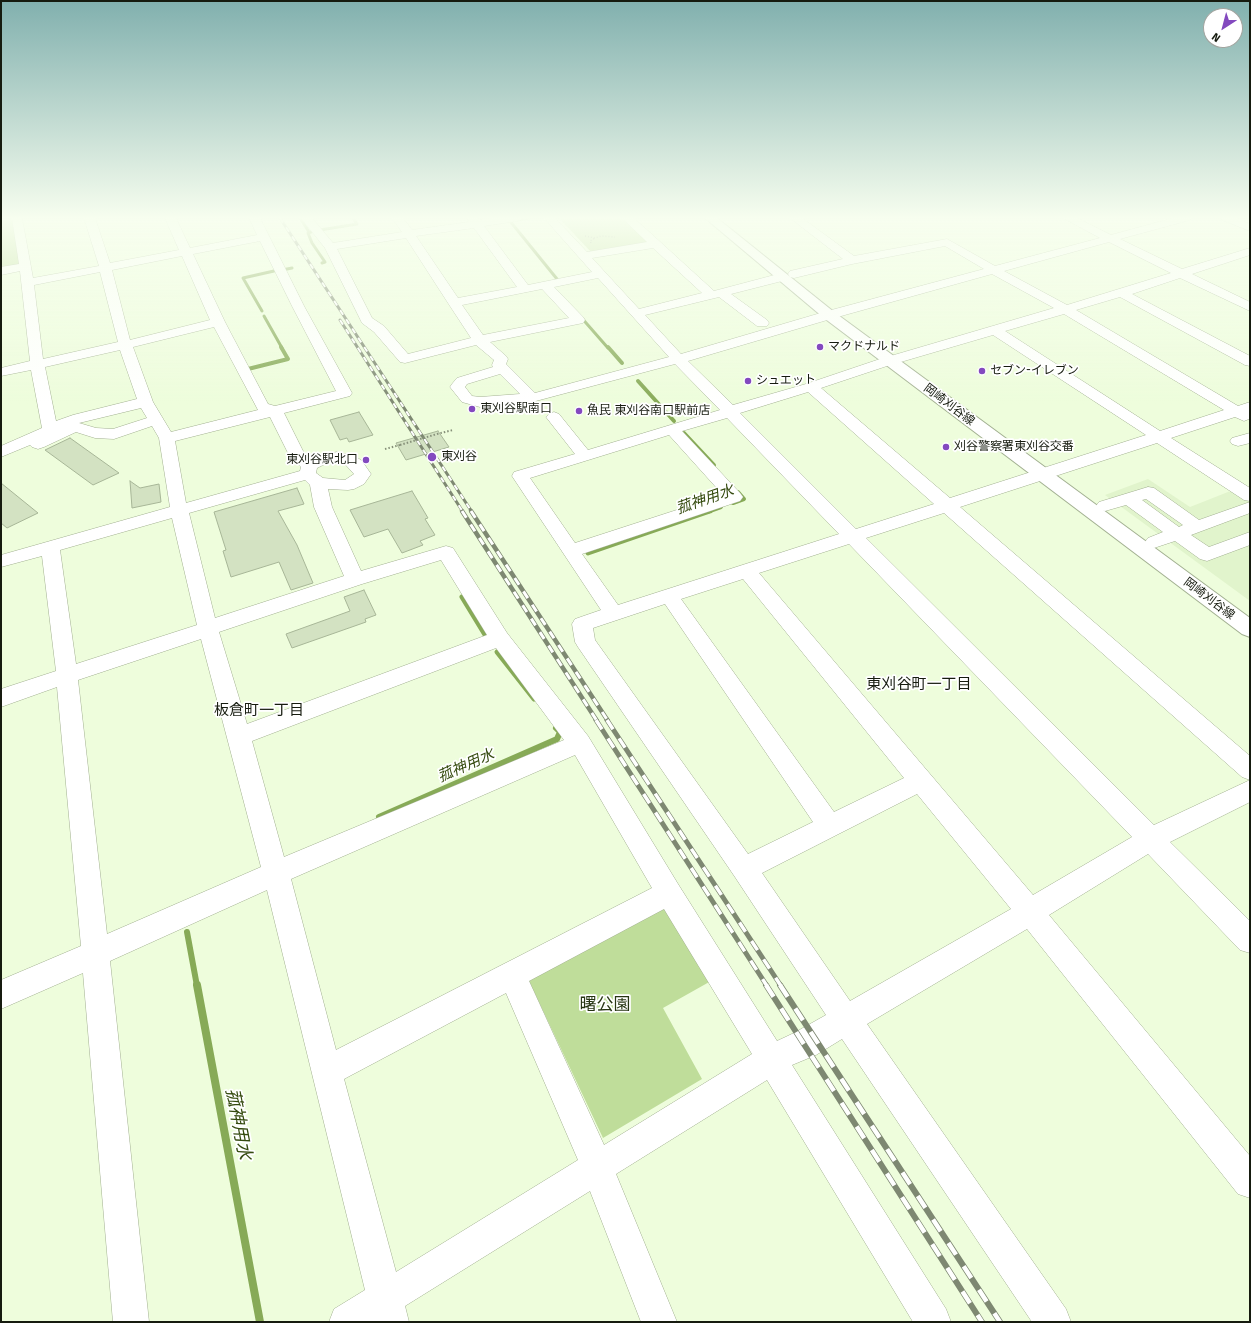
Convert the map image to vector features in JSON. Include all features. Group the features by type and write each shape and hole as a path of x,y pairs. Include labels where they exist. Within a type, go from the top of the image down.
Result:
{"main road":[{"name":"岡崎刈谷線","path":"794,280 898,360 1051,473 1250,630"},
{"name":"岡崎刈谷線","path":"1051,473 1105,506 1250,613"}],"street":[{"path":"27,280 37,364 50,430"},
{"path":"28,283 44,280"},
{"path":"108,280 125,345 146,402 167,438 179,510 208,629 276,873 388,1310"},
{"path":"198,280 262,407 275,411 297,455 311,475 323,507 355,579"},
{"path":"167,438 345,393 285,280"},
{"path":"347,280 367,320 379,329 405,359 480,340 578,320 545,285"},
{"path":"439,280 480,340 501,359 499,365 502,369 532,398"},
{"path":"518,280 524,288"},
{"path":"454,302 572,280"},
{"path":"606,280 678,359 1250,940"},
{"path":"699,280 716,294 762,323"},
{"path":"637,313 770,280"},
{"path":"502,369 462,381 457,387 467,399 480,402 532,398 678,359 836,313 962,280"},
{"path":"1011,280 1246,413"},
{"path":"614,614 520,476 1161,280"},
{"path":"1195,280 1250,307"},
{"path":"1121,293 1250,362"},
{"path":"1,372 125,345 218,322"},
{"path":"996,331 1160,436 1250,496"},
{"path":"811,388 1250,770"},
{"path":"1,452 78,418 146,402"},
{"path":"1053,1322 744,869 585,642 582,624 1051,473 1160,436 1246,413"},
{"path":"554,418 585,456"},
{"path":"1,461 75,427 95,433 114,434 156,420"},
{"path":"571,551 734,497 672,429"},
{"path":"1,561 179,510 311,475"},
{"path":"1105,506 1148,492 1197,527"},
{"path":"1129,499 1206,555 1250,538"},
{"path":"1154,542 1250,507"},
{"path":"50,547 67,675 96,953 131,1322"},
{"path":"1,698 355,579 446,552 500,638 580,743 669,893 933,1322"},
{"path":"747,571 1030,912 1250,1182"},
{"path":"669,596 830,826"},
{"path":"239,736 500,638"},
{"path":"1,995 276,873 580,743"},
{"path":"744,869 920,781"},
{"path":"348,1322 388,1310 597,1167 772,1059 805,1044 1151,839 1250,790"},
{"path":"326,1072 669,893"},
{"path":"512,974 597,1167 659,1322"}],"path":[{"path":"385,449 453,430"}],"shaded area":[{"path":"1148,479 1190,507 1233,490 1250,502 1250,601 1105,495"}],"green space":[{"name":"曙公園","path":"666,907 711,981 663,1008 702,1079 603,1138 528,979"}],"building":[{"path":"359,412 373,435 349,442 347,438 340,440 330,420"},
{"path":"438,431 449,447 406,460 396,443"},
{"path":"70,438 119,473 93,485 45,450"},
{"path":"130,481 140,488 159,484 161,502 132,508"},
{"path":"1,483 38,513 7,528 1,523"},
{"path":"297,488 304,504 278,511 297,545 313,583 291,590 279,562 231,577 223,551 226,550 214,512"},
{"path":"412,491 428,518 425,519 435,535 420,541 423,545 402,553 388,529 364,537 350,510"},
{"path":"364,590 376,615 365,619 366,622 292,648 286,634 350,611 344,597"}],"waterway":[{"path":"244,280 262,311"},
{"path":"264,316 282,348"},
{"name":"菰神用水","path":"580,316 608,348"},
{"path":"248,369 288,359 281,347"},
{"name":"菰神用水","path":"608,347 622,363"},
{"name":"菰神用水","path":"638,381 674,421"},
{"name":"菰神用水","path":"684,433 714,465"},
{"name":"菰神用水","path":"733,503 744,499 738,492"},
{"name":"菰神用水","path":"707,512 721,507"},
{"name":"菰神用水","path":"588,553 710,511"},
{"name":"菰神用水","path":"462,597 487,638"},
{"name":"菰神用水","path":"497,652 534,699"},
{"name":"菰神用水","path":"379,817 557,739 560,732 556,728"},
{"name":"菰神用水","path":"187,932 197,986"},
{"name":"菰神用水","path":"197,985 260,1322"}],"railway":[{"path":"320,280 472,512"},
{"path":"340,320 463,512"},
{"path":"462,511 597,721"},
{"path":"471,511 608,721"},
{"path":"596,720 767,986"},
{"path":"607,720 781,986"},
{"path":"766,985 982,1322"},
{"path":"780,985 1000,1322"}],"place":[{"name":"マクドナルド","path":"820,347"},
{"name":"セブン-イレブン","path":"982,371"},
{"name":"シュエット","path":"748,381"},
{"name":"東刈谷駅南口","path":"472,409"},
{"name":"魚民 東刈谷南口駅前店","path":"579,411"},
{"name":"刈谷警察署東刈谷交番","path":"946,447"},
{"name":"東刈谷","path":"432,457"},
{"name":"東刈谷駅北口","path":"366,460"}],"district":[{"name":"東刈谷町一丁目","path":"919,685"},
{"name":"板倉町一丁目","path":"259,711"}]}
